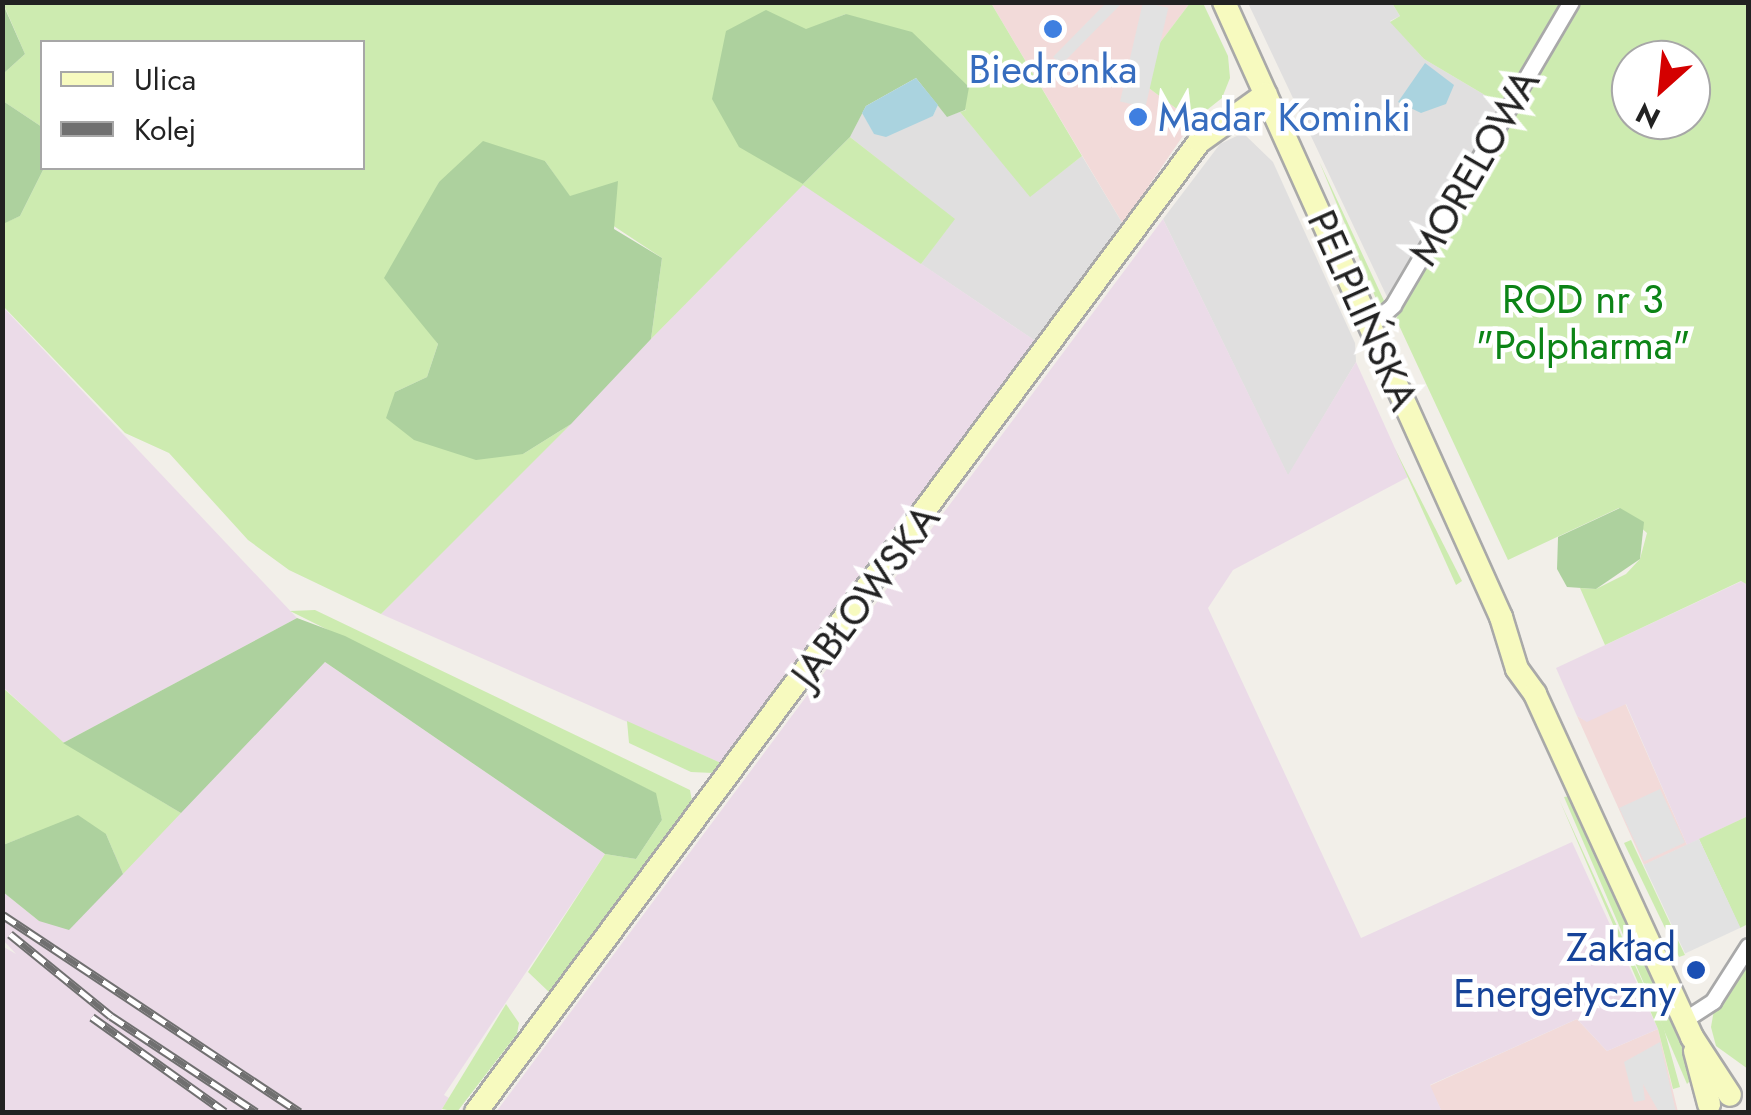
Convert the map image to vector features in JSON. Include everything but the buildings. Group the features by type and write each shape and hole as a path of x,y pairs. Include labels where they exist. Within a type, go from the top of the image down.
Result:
{"main road":[{"name":"PELPLIŃSKA","path":"1224,2 1501,618 1525,654 1535,694 1723,1103"},
{"name":"JABŁOWSKA","path":"476,1112 1199,142 1266,94"}],"street":[{"name":"MORELOWA","path":"1370,326 1393,305 1571,2"},
{"path":"1688,1028 1726,982 1748,946"}],"shaded area":[{"path":"1143,2 1168,8 1145,107 1120,101"},
{"path":"991,3 1190,3 1134,77 1193,121 1123,224"},
{"path":"1106,3 1122,3 1062,64 1053,57"},
{"path":"1248,3 1392,3 1400,16 1390,21 1424,59 1500,104 1389,301"},
{"path":"938,105 947,116 960,112 1030,196 1082,156 1123,224 1037,342 921,264 954,219 850,137 862,113 874,133 933,116"},
{"path":"1243,133 1273,162 1355,343 1356,362 1288,476 1163,219 1220,144"},
{"path":"803,184 1037,342 721,763 381,614"},
{"path":"1163,219 1288,475 1356,362 1408,477 1233,570 1208,608 1361,938 1572,842 1658,1029 1607,1051 1577,1019 1430,1085 1442,1112 496,1112"},
{"path":"2,306 297,618 63,743 3,687"},
{"path":"1742,581 1748,585 1748,816 1687,845 1626,704 1587,722 1577,716 1556,668"},
{"path":"325,662 605,854 444,1095 449,1098 440,1112 3,1112 2,946 16,954 3,940 3,892 39,921"},
{"path":"1625,703 1687,845 1644,865 1577,716 1587,721"},
{"path":"1660,789 1685,842 1644,861 1619,808"},
{"path":"1699,839 1740,928 1685,954 1644,865"},
{"path":"1577,1019 1607,1051 1658,1029 1678,1112 1442,1112 1429,1086"},
{"path":"1660,1042 1676,1112 1659,1112 1643,1084 1645,1100 1634,1102 1624,1062"}],"green space":[{"path":"3,3 991,3 1082,156 1030,197 960,112 966,110 846,14 806,30 803,184 850,137 955,219 921,264 803,185 651,339 662,258 570,197 545,161 439,182 419,225 417,314 438,344 427,377 395,392 523,454 571,424 381,614 289,570 248,540 169,453 125,433 3,306 2,224 20,216 43,170 365,170 365,40 40,40 40,126 3,101 3,74 25,54"},
{"path":"1190,3 1203,3 1228,56 1230,78 1222,98 1193,121 1134,77"},
{"path":"1392,3 1562,3 1500,104 1424,59 1390,22 1400,16"},
{"name":"ROD nr 3 \"Polpharma\"","path":"1581,3 1748,3 1748,585 1741,581 1605,645 1580,588 1596,589 1626,574 1640,559 1647,533 1619,508 1508,560 1396,319 1451,214"},
{"path":"3,4 25,54 2,74"},
{"path":"766,10 806,29 846,14 912,32 969,87 965,110 947,117 916,78 866,106 850,137 803,184 739,147 712,99 726,31"},
{"path":"3,101 40,126 43,170 20,216 3,224"},
{"path":"483,141 545,161 570,196 618,181 614,229 662,258 651,339 571,424 523,454 476,460 414,440 386,418 395,392 427,377 438,344 384,278 439,182"},
{"path":"1319,161 1386,305 1379,306"},
{"path":"1395,449 1462,581 1456,585"},
{"path":"1620,508 1644,522 1640,559 1596,589 1567,587 1557,569 1558,537"},
{"path":"315,610 690,790 692,801 549,992 528,972 605,854 636,859 662,820 655,793 290,611"},
{"path":"297,618 345,636 656,793 662,820 636,859 605,854 325,662 181,813 63,743"},
{"path":"2,687 63,742 181,813 123,874 106,834 26,836 3,845"},
{"path":"627,721 721,763 713,773 691,772 629,743"},
{"path":"1570,796 1670,1011 1695,1076 1687,1084 1564,797"},
{"path":"1559,799 1664,1029 1680,1087 1673,1089 1658,1029"},
{"path":"78,815 106,834 123,874 69,930 39,921 3,892 3,845"},
{"path":"1748,816 1748,924 1740,928 1699,839"},
{"path":"1631,840 1685,955 1679,957 1624,843"},
{"path":"1748,957 1748,1069 1716,1046 1711,1027 1714,1010"},
{"path":"506,1004 519,1023 517,1034 457,1112 442,1109"}],"water":[{"path":"1425,63 1454,85 1446,104 1421,113 1398,102"},
{"path":"916,78 938,105 933,116 886,137 874,134 862,113 866,106"}],"railway":[{"path":"3,915 299,1112"},
{"path":"10,934 111,1016 256,1112"},
{"path":"92,1017 225,1112"}],"place":[{"name":"Biedronka","path":"1053,29"},
{"name":"Madar Kominki","path":"1138,117"},
{"name":"Zakład Energetyczny","path":"1696,970"}]}
